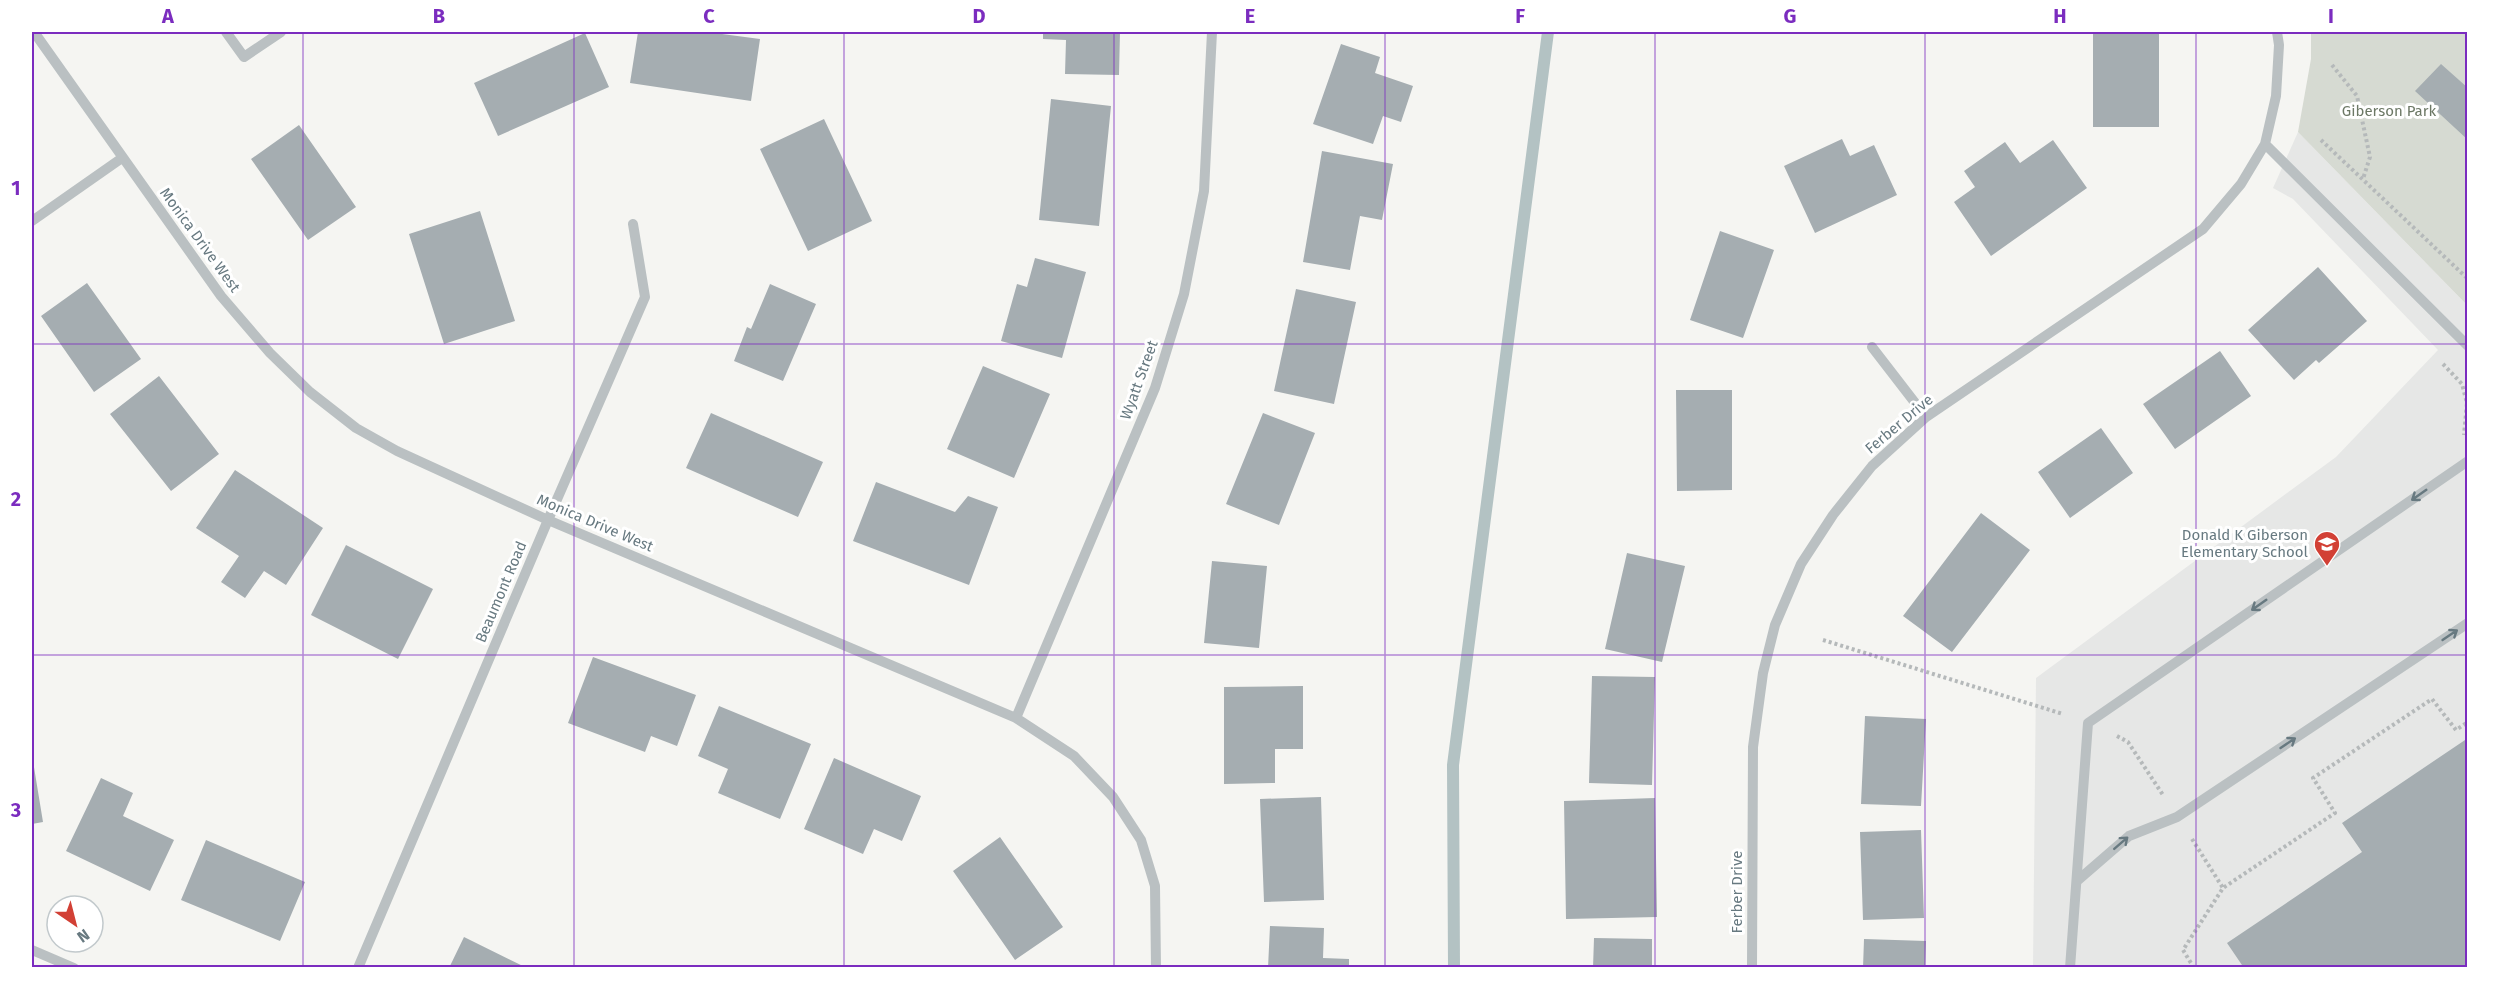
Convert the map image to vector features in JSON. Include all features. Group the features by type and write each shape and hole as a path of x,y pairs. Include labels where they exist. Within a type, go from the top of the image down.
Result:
{"street":[{"name":"Monica Drive West","path":"34,32 221,296 270,353 310,392 356,428 397,451 548,520 1016,718 1074,756 1113,797 1141,840 1155,886 1156,968"},
{"path":"226,32 244,57 282,32"},
{"name":"Wyatt Street","path":"1016,718 1155,388 1184,294 1204,191 1212,32"},
{"name":"Ferber Drive","path":"1752,968 1753,747 1763,673 1775,624 1801,564 1833,515 1872,466 1926,417 2203,229 2241,184 2265,144 2276,96 2279,45 2277,32"},
{"path":"2265,144 2468,346"},
{"path":"32,221 122,158"},
{"name":"Beaumont Road","path":"358,968 645,297 633,224"},
{"path":"1872,347 1926,417"},
{"path":"2070,968 2088,723 2468,461"},
{"path":"2077,881 2129,836 2177,817 2468,623"},
{"path":"32,950 75,968"}],"path":[{"path":"2332,65 2357,96 2370,157 2363,178"},
{"path":"2321,140 2468,279"},
{"path":"2438,358 2462,384 2467,403 2464,439"},
{"path":"1823,640 2088,723 2128,742 2223,888"},
{"path":"2194,968 2183,950 2223,888 2335,813 2313,778 2432,699 2456,730 2468,722"}],"shaded area":[{"name":"Donald K Giberson Elementary School","path":"2298,132 2467,305 2467,967 2033,968 2036,678 2336,457 2438,350 2293,199 2273,188"}],"green space":[{"name":"Giberson Park","path":"2311,32 2467,32 2467,305 2298,132 2311,59"}],"building":[{"path":"638,32 707,32 760,39 751,101 630,83"},
{"path":"1043,32 1120,32 1119,75 1065,74 1066,40 1043,39"},
{"path":"2093,32 2159,32 2159,127 2093,127"},
{"path":"585,33 609,87 498,136 474,83"},
{"path":"1341,44 1380,57 1375,73 1413,86 1401,122 1383,116 1373,144 1313,124"},
{"path":"2441,64 2468,88 2468,140 2415,91"},
{"path":"1051,99 1111,106 1099,226 1039,220"},
{"path":"824,119 872,221 808,251 760,149"},
{"path":"299,125 356,207 308,240 251,159"},
{"path":"1842,139 1850,156 1874,145 1897,195 1815,233 1784,166"},
{"path":"2053,140 2087,188 1991,256 1954,202 1975,187 1964,171 2005,142 2020,163"},
{"path":"1322,151 1393,164 1382,220 1360,216 1350,270 1303,262"},
{"path":"480,211 515,321 444,344 409,234"},
{"path":"1720,231 1774,250 1743,338 1690,320"},
{"path":"1035,258 1086,272 1062,358 1001,341 1017,284 1027,287"},
{"path":"2318,267 2367,321 2319,363 2316,360 2294,380 2248,330"},
{"path":"87,283 141,359 94,392 41,316"},
{"path":"770,284 816,304 783,381 734,361 747,327 751,329"},
{"path":"1296,289 1356,302 1334,404 1274,391"},
{"path":"2220,351 2251,396 2175,449 2143,404"},
{"path":"983,366 1050,394 1014,478 947,449"},
{"path":"159,376 219,454 171,491 110,414"},
{"path":"1676,390 1732,390 1732,490 1677,491"},
{"path":"711,413 823,462 798,517 686,468"},
{"path":"1263,413 1315,433 1279,525 1226,504"},
{"path":"2101,428 2133,473 2070,518 2038,472"},
{"path":"235,470 323,528 286,585 264,571 245,598 221,582 239,556 196,528"},
{"path":"876,482 955,512 968,496 998,507 969,585 853,541"},
{"path":"1981,513 2030,550 1952,652 1903,616"},
{"path":"346,545 433,589 398,659 311,615"},
{"path":"1627,553 1685,566 1662,662 1605,649"},
{"path":"1212,561 1267,566 1259,648 1204,643"},
{"path":"593,657 696,695 677,746 651,736 645,752 568,723"},
{"path":"1592,676 1655,677 1652,785 1589,783"},
{"path":"1303,686 1303,749 1275,749 1275,783 1224,784 1224,687"},
{"path":"719,706 811,744 780,819 718,793 728,769 698,756"},
{"path":"1865,716 1926,719 1921,806 1861,804"},
{"path":"2468,738 2468,968 2244,968 2227,943 2362,852 2342,823"},
{"path":"32,755 43,822 32,824"},
{"path":"834,758 921,796 902,841 874,829 863,854 804,829"},
{"path":"101,778 133,793 123,816 174,840 150,891 66,851"},
{"path":"1321,797 1324,900 1264,902 1260,799"},
{"path":"1655,798 1657,917 1566,919 1564,801"},
{"path":"1921,830 1924,918 1863,920 1860,832"},
{"path":"1000,837 1063,927 1015,960 953,871"},
{"path":"206,840 305,882 280,941 181,900"},
{"path":"1270,926 1324,928 1323,958 1349,959 1349,968 1268,968"},
{"path":"464,937 527,968 449,968"},
{"path":"1594,938 1652,939 1652,968 1593,968"},
{"path":"1864,939 1926,941 1925,968 1863,968"}],"waterway":[{"path":"1454,968 1453,765 1548,32"}],"place":[{"name":"Donald K Giberson Elementary School","path":"2327,567"}]}
